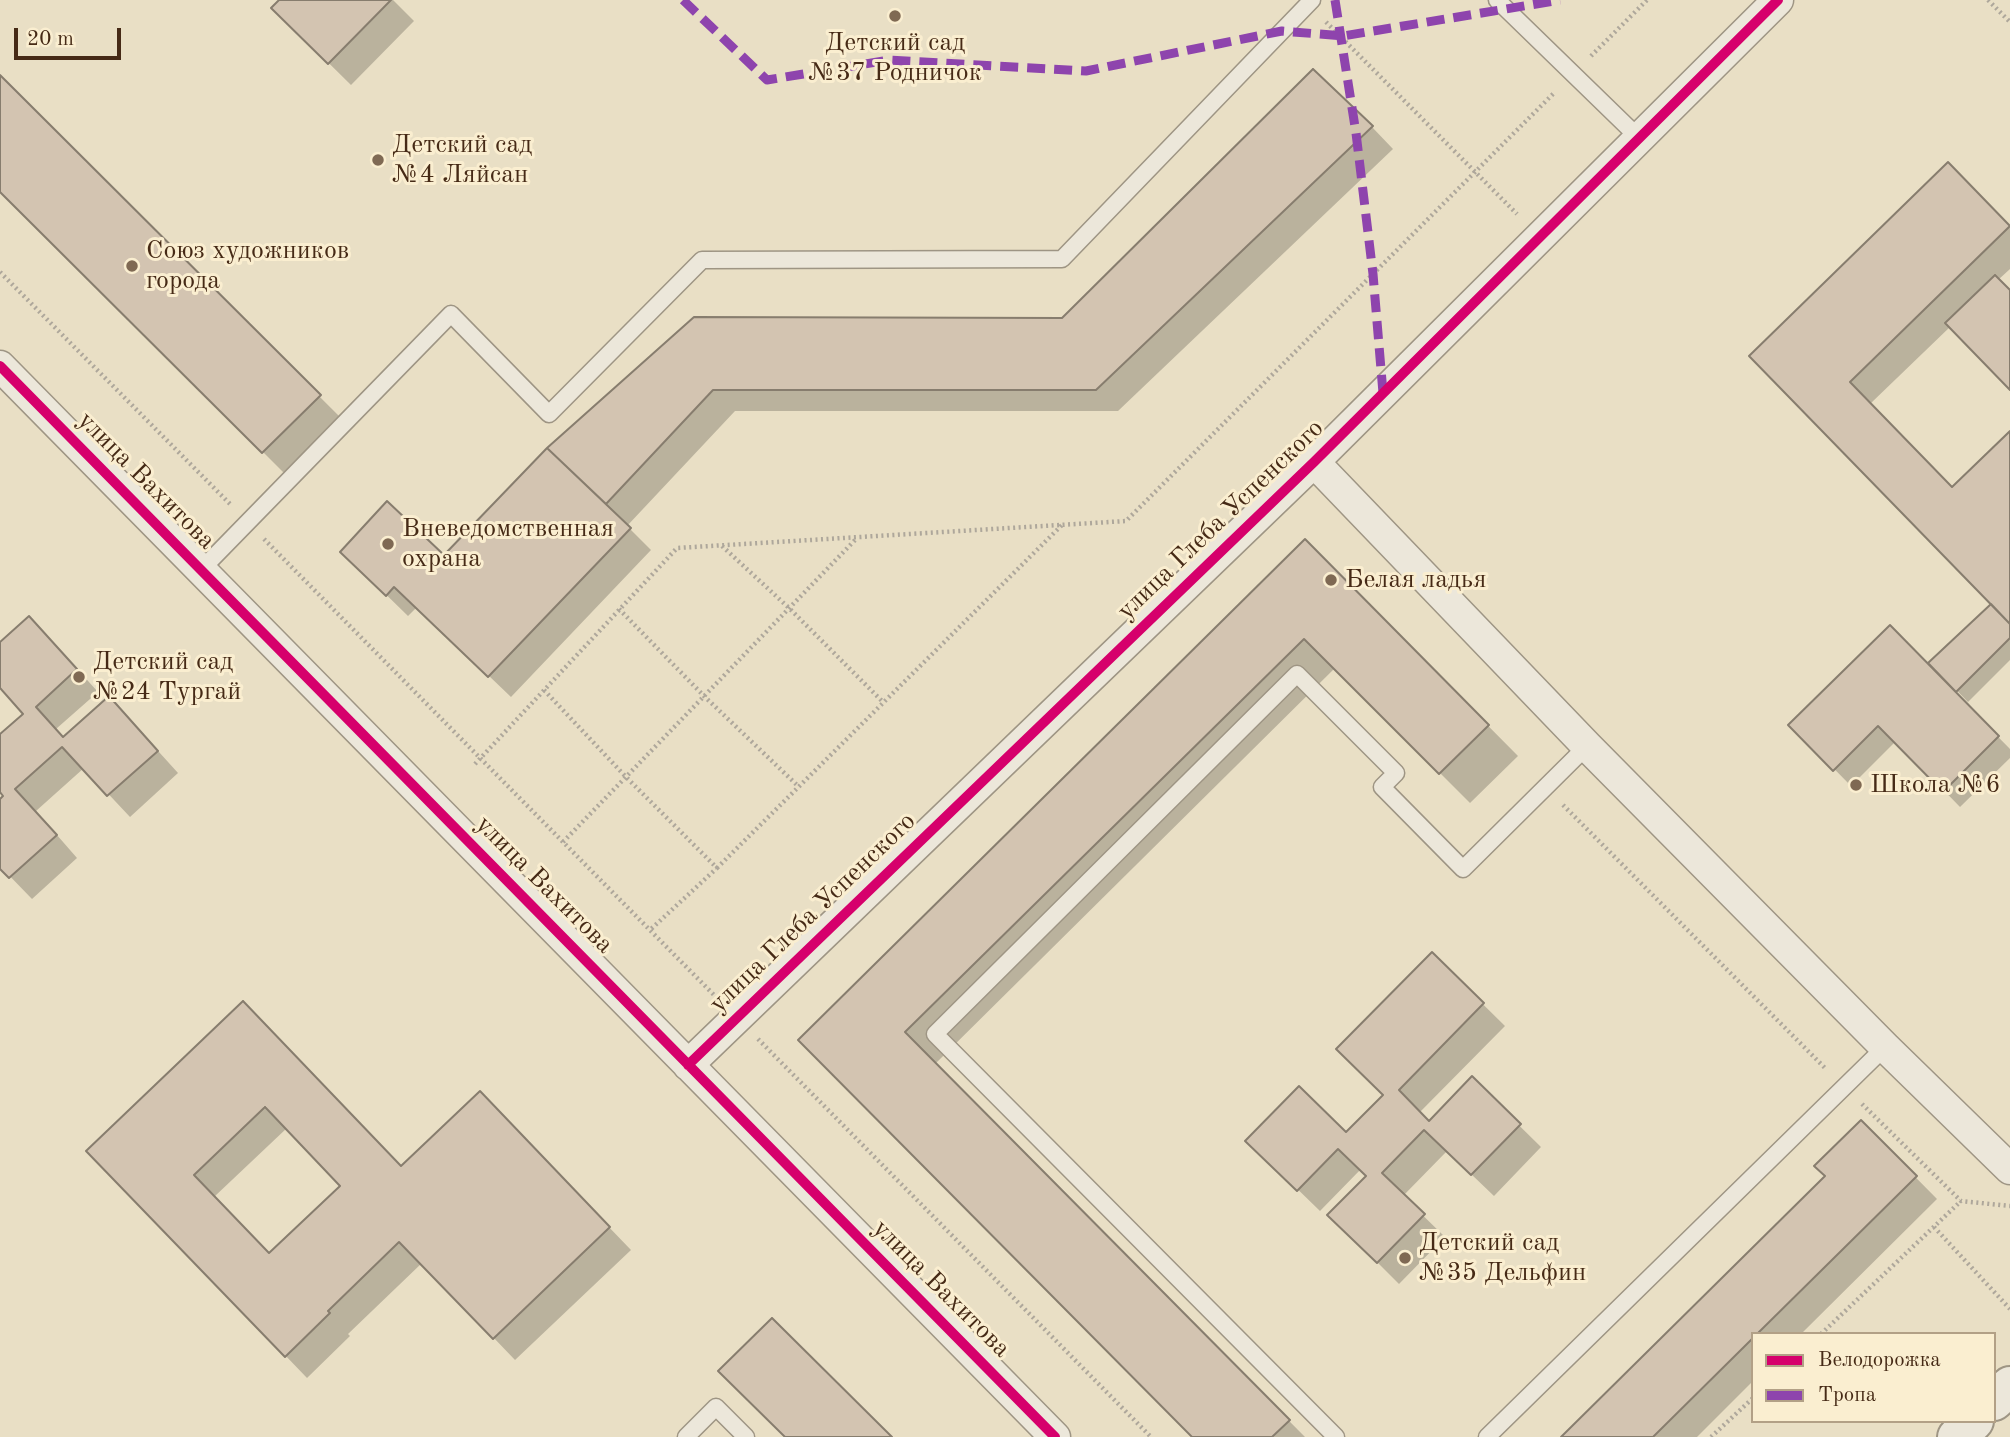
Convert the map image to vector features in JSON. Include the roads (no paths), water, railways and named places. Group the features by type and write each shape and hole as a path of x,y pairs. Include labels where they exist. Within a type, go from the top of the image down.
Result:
{"street":[{"name":"улица Глеба Успенского","path":"688,1065 1314,462 1777,0"},
{"name":"улица Вахитова","path":"3,374 201,570 1055,1437"},
{"path":"1314,462 1587,747 2010,1169"},
{"path":"1996,1399 2010,1386"},
{"path":"1957,1437 1971,1423"}],"lane":[{"path":"1497,0 1639,138"},
{"path":"201,570 451,314 549,414 702,260 1062,258 1310,3"},
{"path":"1336,1437 934,1034 1297,674 1396,773 1382,787 1463,869 1587,747"},
{"path":"1487,1437 1885,1047"},
{"path":"686,1437 716,1407 746,1437"}],"place":[{"name":"Детский сад №37 Родничок","path":"895,16"},
{"name":"Детский сад №4 Ляйсан","path":"378,160"},
{"name":"Союз художников города","path":"132,266"},
{"name":"Вневедомственная охрана","path":"388,544"},
{"name":"Белая ладья","path":"1331,580"},
{"name":"Детский сад №24 Тургай","path":"79,677"},
{"name":"Школа №6","path":"1856,785"},
{"name":"Детский сад №35 Дельфин","path":"1405,1258"}]}
